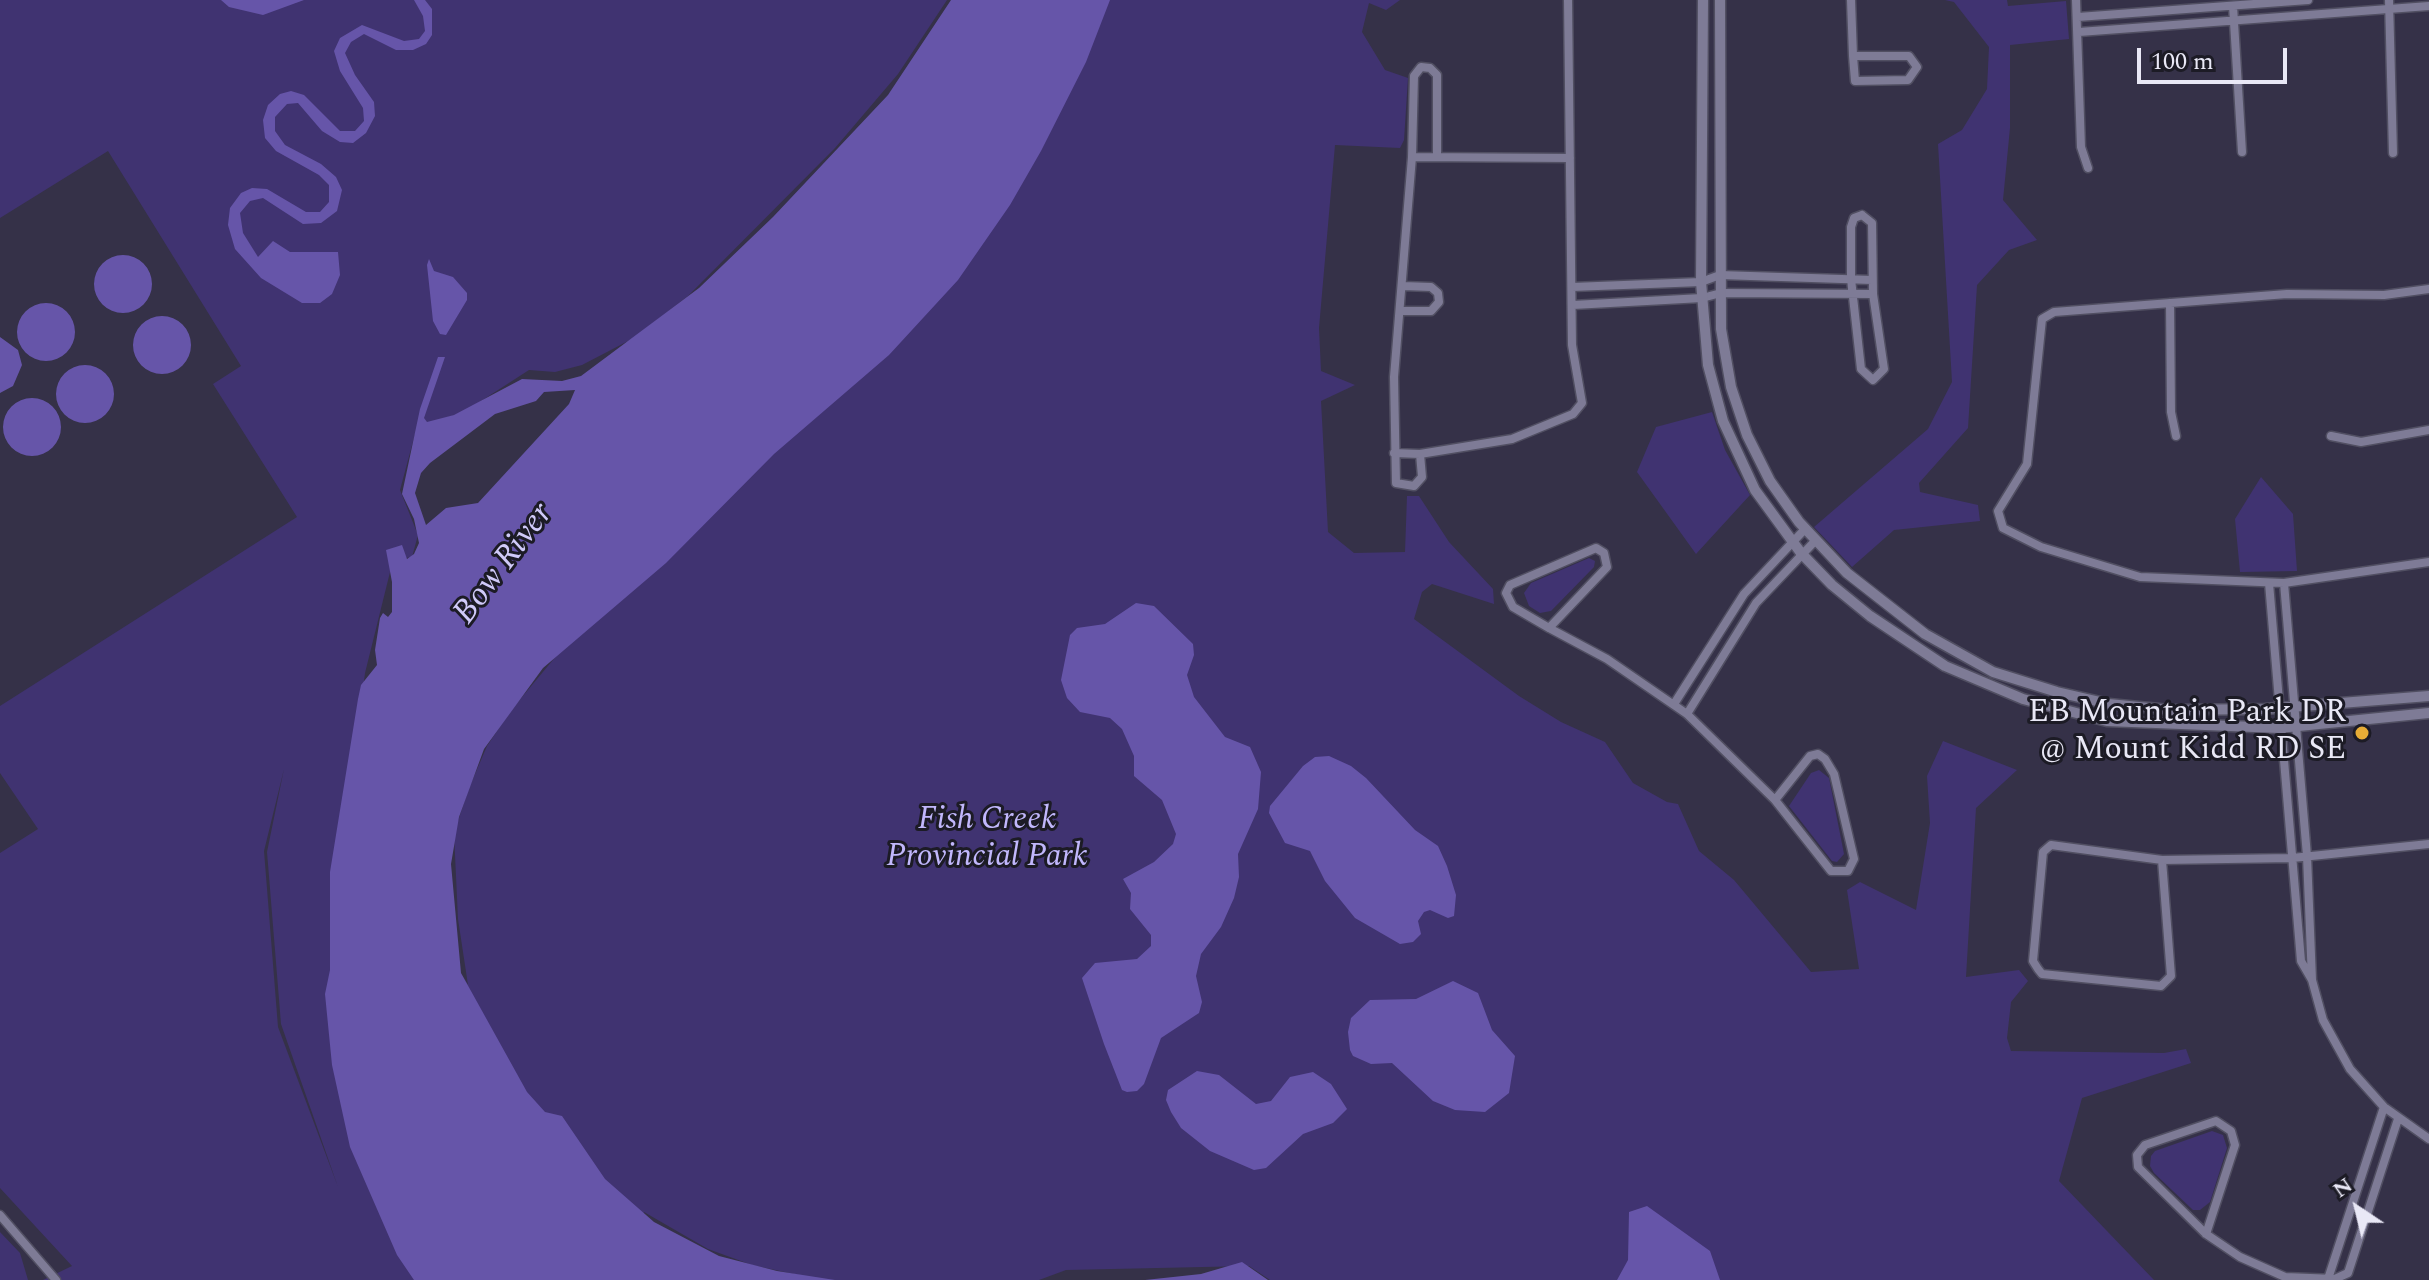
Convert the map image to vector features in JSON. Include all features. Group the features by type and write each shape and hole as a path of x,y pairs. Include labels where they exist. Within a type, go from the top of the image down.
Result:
{"street":[{"path":"1394,453 1420,454 1512,439 1573,414 1582,403 1572,345 1568,0"},
{"path":"1703,0 1701,282 1708,365 1723,421 1755,490 1801,553 1841,593 1915,649 1988,687 2054,709 2107,721 2279,728 2429,713"},
{"path":"1720,0 1720,275 1725,362 1740,416 1770,481 1816,540 1883,603 1925,634 1993,672 2057,692 2109,704 2169,710 2278,708 2429,696"},
{"path":"1851,0 1853,56 1855,81 1908,80 1917,67 1909,56 1853,56"},
{"path":"2076,0 2081,147 2088,168"},
{"path":"2078,17 2308,0"},
{"path":"2079,32 2389,5 2429,6"},
{"path":"2389,5 2393,153"},
{"path":"2233,6 2242,152"},
{"path":"1420,454 1422,477 1414,486 1405,487 1396,483 1394,377 1412,157 1414,76 1421,67 1430,68 1437,75 1437,157"},
{"path":"1412,157 1570,158"},
{"path":"1862,215 1872,223 1872,280 1884,369 1873,380 1861,369 1851,279 1851,227 1854,218 1862,215"},
{"path":"1572,287 1701,282 1720,275 1872,280"},
{"path":"1401,311 1431,311 1439,302 1438,293 1431,287 1403,286"},
{"path":"2429,289 2384,295 2287,294 2054,312 2042,319 2035,419 2027,464 1998,511 2003,528 2041,547 2140,577 2284,583 2429,562"},
{"path":"1573,305 1702,298 1721,293 1873,294"},
{"path":"2170,303 2171,412 2176,436"},
{"path":"2331,436 2361,442 2429,430"},
{"path":"1674,704 1744,594 1805,529"},
{"path":"1687,714 1756,603 1816,540"},
{"path":"1549,628 1607,567 1604,553 1596,548 1510,585 1506,593 1513,607 1549,628 1607,659 1687,714 1775,800 1831,871 1848,871 1854,859 1834,774 1825,759 1818,754 1810,756 1775,800"},
{"path":"2269,583 2301,961 2312,980"},
{"path":"2284,583 2307,856 2312,980 2323,1020 2350,1069 2384,1107 2429,1139"},
{"path":"1722,626 1736,633"},
{"path":"2162,860 2171,976 2161,986 2042,974 2033,961 2043,852 2051,845 2162,860 2292,858 2429,844"},
{"path":"2328,1279 2384,1107"},
{"path":"2206,1234 2235,1145 2231,1131 2216,1121 2145,1145 2137,1155 2138,1167 2206,1234 2240,1257 2285,1277 2328,1279 2348,1273 2398,1119"},
{"path":"0,1215 56,1280"}],"green space":[{"path":"0,0 947,0 898,74 835,148 688,296 632,339 582,365 555,372 529,370 464,412 427,424 415,434 400,490 418,535 412,557 393,560 365,673 354,760 508,1280 43,1280 72,1266 0,1188 0,853 38,829 0,773 0,706 297,517 213,384 241,366 108,151 0,218","holes":["284,769 267,852 281,1024 338,1187 278,1027 264,851"]},
{"name":"Fish Creek Provincial Park","path":"1104,0 1400,0 1386,10 1369,3 1362,32 1385,70 1408,78 1404,140 1400,148 1335,145 1319,328 1321,371 1355,385 1321,401 1328,532 1354,553 1405,552 1407,496 1419,496 1449,542 1493,589 1494,604 1432,584 1422,592 1414,619 1519,696 1561,722 1605,742 1633,783 1667,802 1678,804 1699,851 1734,880 1811,972 1859,969 1847,890 1860,882 1916,910 1930,823 1927,776 1943,741 2017,770 1976,808 1966,977 2019,970 2028,981 2011,1002 2007,1038 2011,1051 2164,1053 2186,1049 2191,1063 2082,1098 2059,1181 2154,1280 1270,1280 1249,1266 1066,1270 1039,1280 822,1280 752,1265 708,1249 644,1212 617,1280 461,973 468,985 458,919 454,833 469,788 487,746 512,709"},
{"path":"1945,0 2007,0 2008,6 2066,1 2069,39 2010,45 2010,128 2003,200 2037,240 2009,250 1977,285 1968,428 1919,483 1920,492 1978,505 1980,521 1894,530 1852,567 1814,527 1928,429 1952,382 1938,144 1962,130 1987,89 1989,47 1954,2"},
{"path":"1712,412 1725,450 1750,495 1696,554 1637,472 1656,427"},
{"path":"2261,477 2293,514 2297,571 2240,572 2235,519"},
{"path":"1589,558 1595,561 1594,567 1551,611 1540,613 1529,606 1524,593 1531,583"},
{"path":"1819,770 1829,778 1844,854 1837,862 1832,861 1789,806 1811,773"},
{"path":"2212,1131 2223,1135 2227,1148 2210,1202 2200,1210 2193,1210 2154,1173 2150,1166 2151,1156 2155,1151"},
{"path":"0,1232 20,1253 28,1280 0,1280"}],"water":[{"path":"221,0 304,0 263,15 229,7"},
{"path":"414,0 425,0 432,9 432,35 426,44 413,50 396,50 364,34 351,42 345,53 355,75 374,102 375,116 366,133 353,143 340,142 322,131 298,103 287,104 275,117 275,131 285,145 321,164 336,177 342,190 337,211 321,223 303,224 263,198 250,201 240,213 243,233 258,257 273,241 290,252 338,252 340,275 332,294 320,303 302,303 261,278 235,249 228,225 230,208 241,193 252,188 267,189 306,212 320,212 329,202 329,185 319,175 276,151 265,138 263,120 268,105 280,94 291,91 304,95 340,131 355,131 364,121 363,108 340,71 334,51 340,38 362,25 404,41 419,39 425,31 423,16"},
{"name":"Bow River","path":"951,0 1110,0 1086,62 1041,151 1010,205 958,280 889,355 774,454 666,563 543,668 484,749 459,817 451,864 461,973 527,1092 545,1112 562,1116 605,1179 654,1222 719,1256 777,1271 835,1280 414,1280 397,1255 350,1147 332,1065 325,994 330,970 330,872 358,699 361,685 377,665 375,650 380,618 383,613 388,617 392,612 392,582 386,550 402,545 407,559 414,554 419,543 414,519 402,494 420,409 438,357 445,357 424,418 427,422 454,415 522,379 562,381 581,376 699,288 773,217 888,95","holes":["575,390 569,404 478,503 446,508 426,525 415,493 421,473 430,463 495,414 536,401 544,392"]},
{"path":"123,255 134,257 143,264 150,273 150,295 143,304 134,311 123,313 112,311 103,304 96,295 94,284 96,273 103,264 112,257"},
{"path":"429,259 434,271 453,277 467,293 467,300 446,335 440,334 433,321"},
{"path":"46,303 57,305 66,312 73,321 73,343 66,352 57,359 46,361 35,359 26,352 19,343 17,332 19,321 26,312 35,305"},
{"path":"162,316 173,318 182,325 189,334 189,356 182,365 173,372 162,374 151,372 142,365 135,356 133,345 135,334 142,325 151,318"},
{"path":"0,337 18,350 22,365 13,386 0,393"},
{"path":"85,365 96,367 105,374 112,383 112,405 105,414 96,421 85,423 74,421 65,414 58,405 56,394 58,383 65,374 74,367"},
{"path":"32,398 43,400 52,407 59,416 59,438 52,447 43,454 32,456 21,454 12,447 5,438 3,427 5,416 12,407 21,400"},
{"path":"1136,603 1154,606 1193,644 1194,655 1187,675 1194,697 1225,737 1250,747 1261,772 1258,809 1238,854 1239,877 1234,898 1221,927 1201,954 1196,976 1202,1002 1199,1013 1161,1038 1144,1084 1137,1091 1127,1092 1122,1090 1082,978 1095,963 1137,959 1151,946 1151,935 1130,909 1131,893 1123,879 1154,862 1173,844 1176,834 1162,800 1134,776 1134,756 1122,729 1110,718 1080,712 1067,698 1061,680 1070,635 1077,628 1105,624"},
{"path":"1329,756 1351,766 1366,778 1415,830 1438,846 1456,895 1454,916 1448,918 1430,910 1424,912 1418,921 1421,934 1413,942 1400,944 1355,918 1325,881 1310,851 1285,843 1269,813 1270,806 1303,766 1315,757"},
{"path":"1453,981 1478,993 1492,1030 1515,1056 1509,1093 1485,1112 1455,1110 1433,1101 1392,1063 1371,1064 1353,1056 1350,1050 1348,1032 1351,1018 1370,1000 1416,999"},
{"path":"1197,1071 1219,1075 1256,1104 1271,1101 1290,1077 1313,1072 1331,1084 1347,1109 1333,1123 1303,1134 1266,1168 1254,1170 1210,1151 1181,1128 1171,1112 1166,1100 1168,1090"},
{"path":"1647,1206 1710,1251 1720,1280 1617,1280 1628,1260 1629,1212"},
{"path":"1242,1262 1268,1280 1145,1280 1201,1274"}],"place":[{"name":"EB Mountain Park DR @ Mount Kidd RD SE","path":"2362,733"}]}
